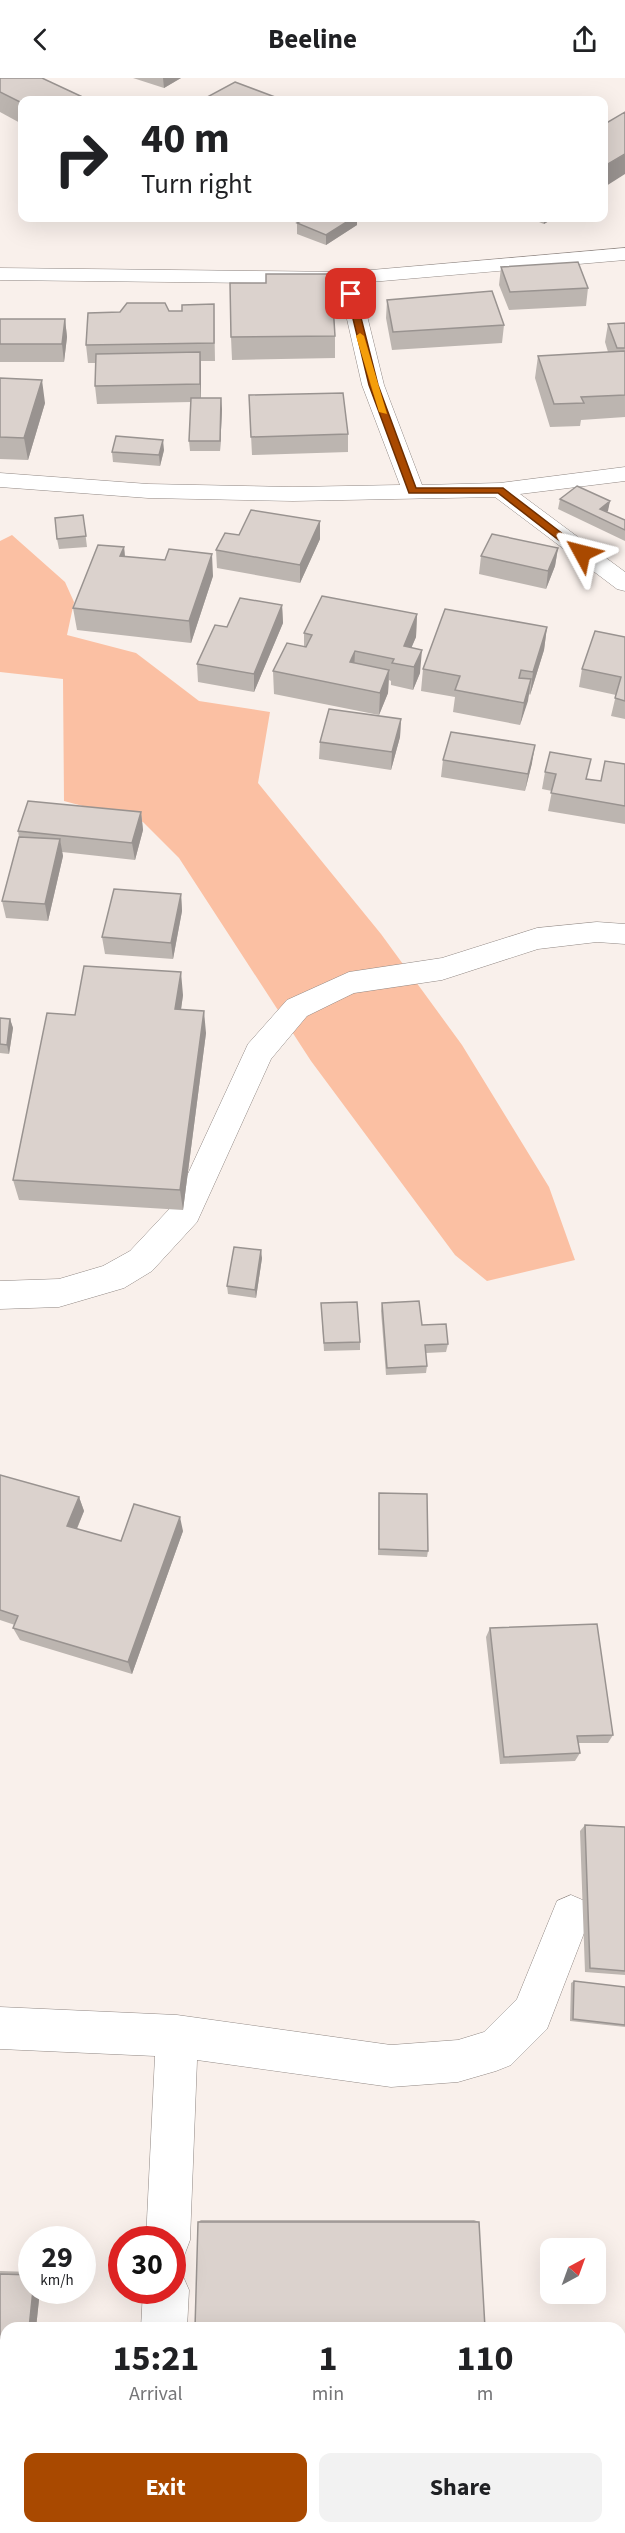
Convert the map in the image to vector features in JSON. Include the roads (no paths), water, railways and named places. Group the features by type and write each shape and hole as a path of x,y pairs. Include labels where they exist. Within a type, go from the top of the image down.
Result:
{"street":[{"path":"0,274 348,278 625,254"},
{"path":"348,278 373,385 413,491"},
{"path":"0,480 148,491 293,494 500,490 625,474"},
{"path":"500,490 614,578 625,584"},
{"path":"0,1295 59,1293 112,1278 141,1261 186,1213 259,1052 297,1008 349,983 442,969 537,939 597,932 625,934"},
{"path":"0,2028 177,2036 391,2066 458,2061 496,2050 532,2014 571,1915"},
{"path":"169,2226 177,2036"},
{"path":"164,2322 165,2304"}]}
